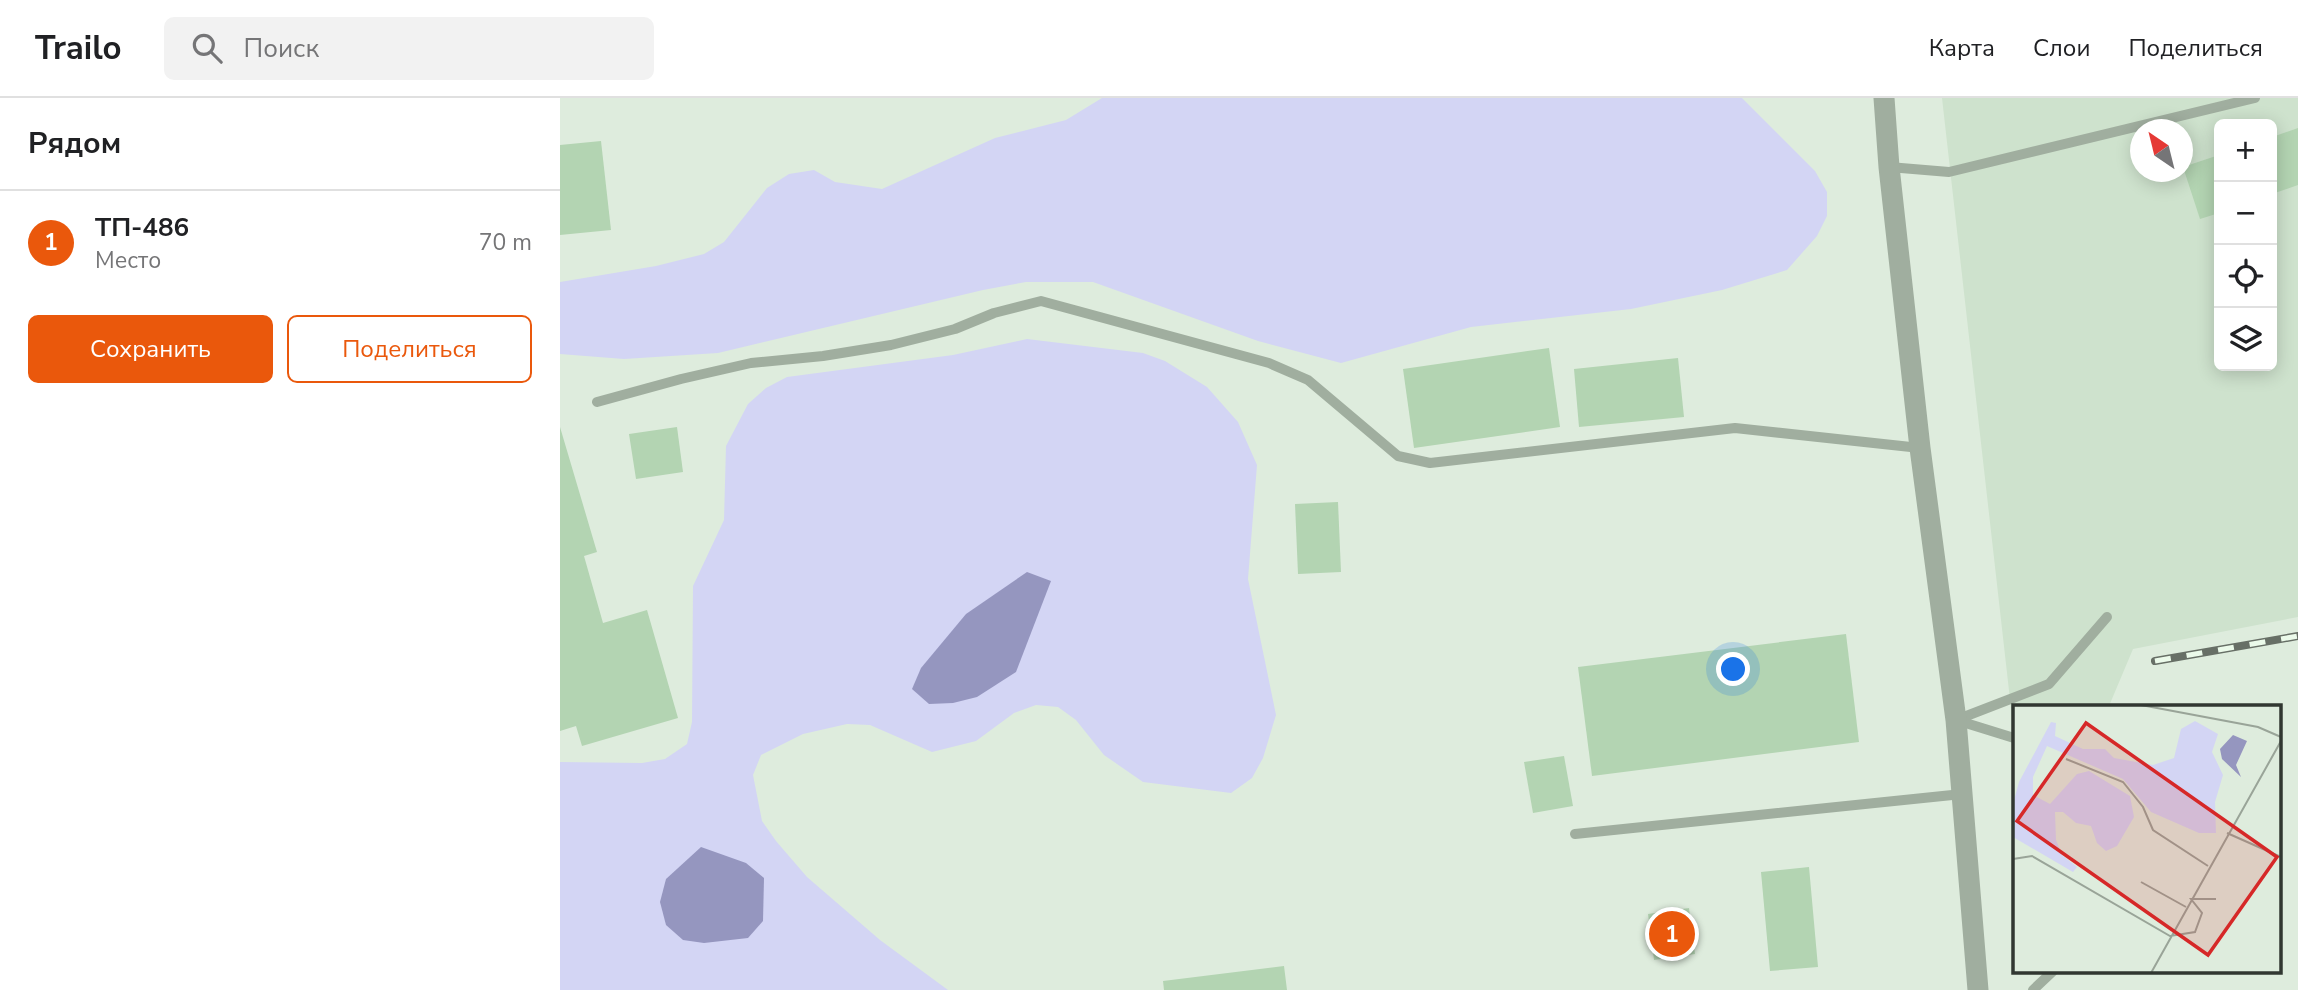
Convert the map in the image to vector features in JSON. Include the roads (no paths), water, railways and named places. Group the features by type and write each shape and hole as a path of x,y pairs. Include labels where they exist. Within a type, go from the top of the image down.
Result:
{"street":[{"path":"1884,98 1889,167 1920,447 1956,720 1978,990"}],"lane":[{"path":"1889,167 1949,172 2255,98"},
{"path":"597,402 751,363 824,356 891,345 955,329 994,313 1041,301 1269,363 1308,380 1398,456 1430,463 1735,428 1920,447"},
{"path":"1956,720 2049,684 2107,617"},
{"path":"1956,720 2013,738"},
{"path":"1575,834 1962,794"},
{"path":"2033,990 2052,972"}],"railway":[{"path":"2155,661 2298,636"}],"place":[{"name":"ТП-486","path":"1672,934"}]}
